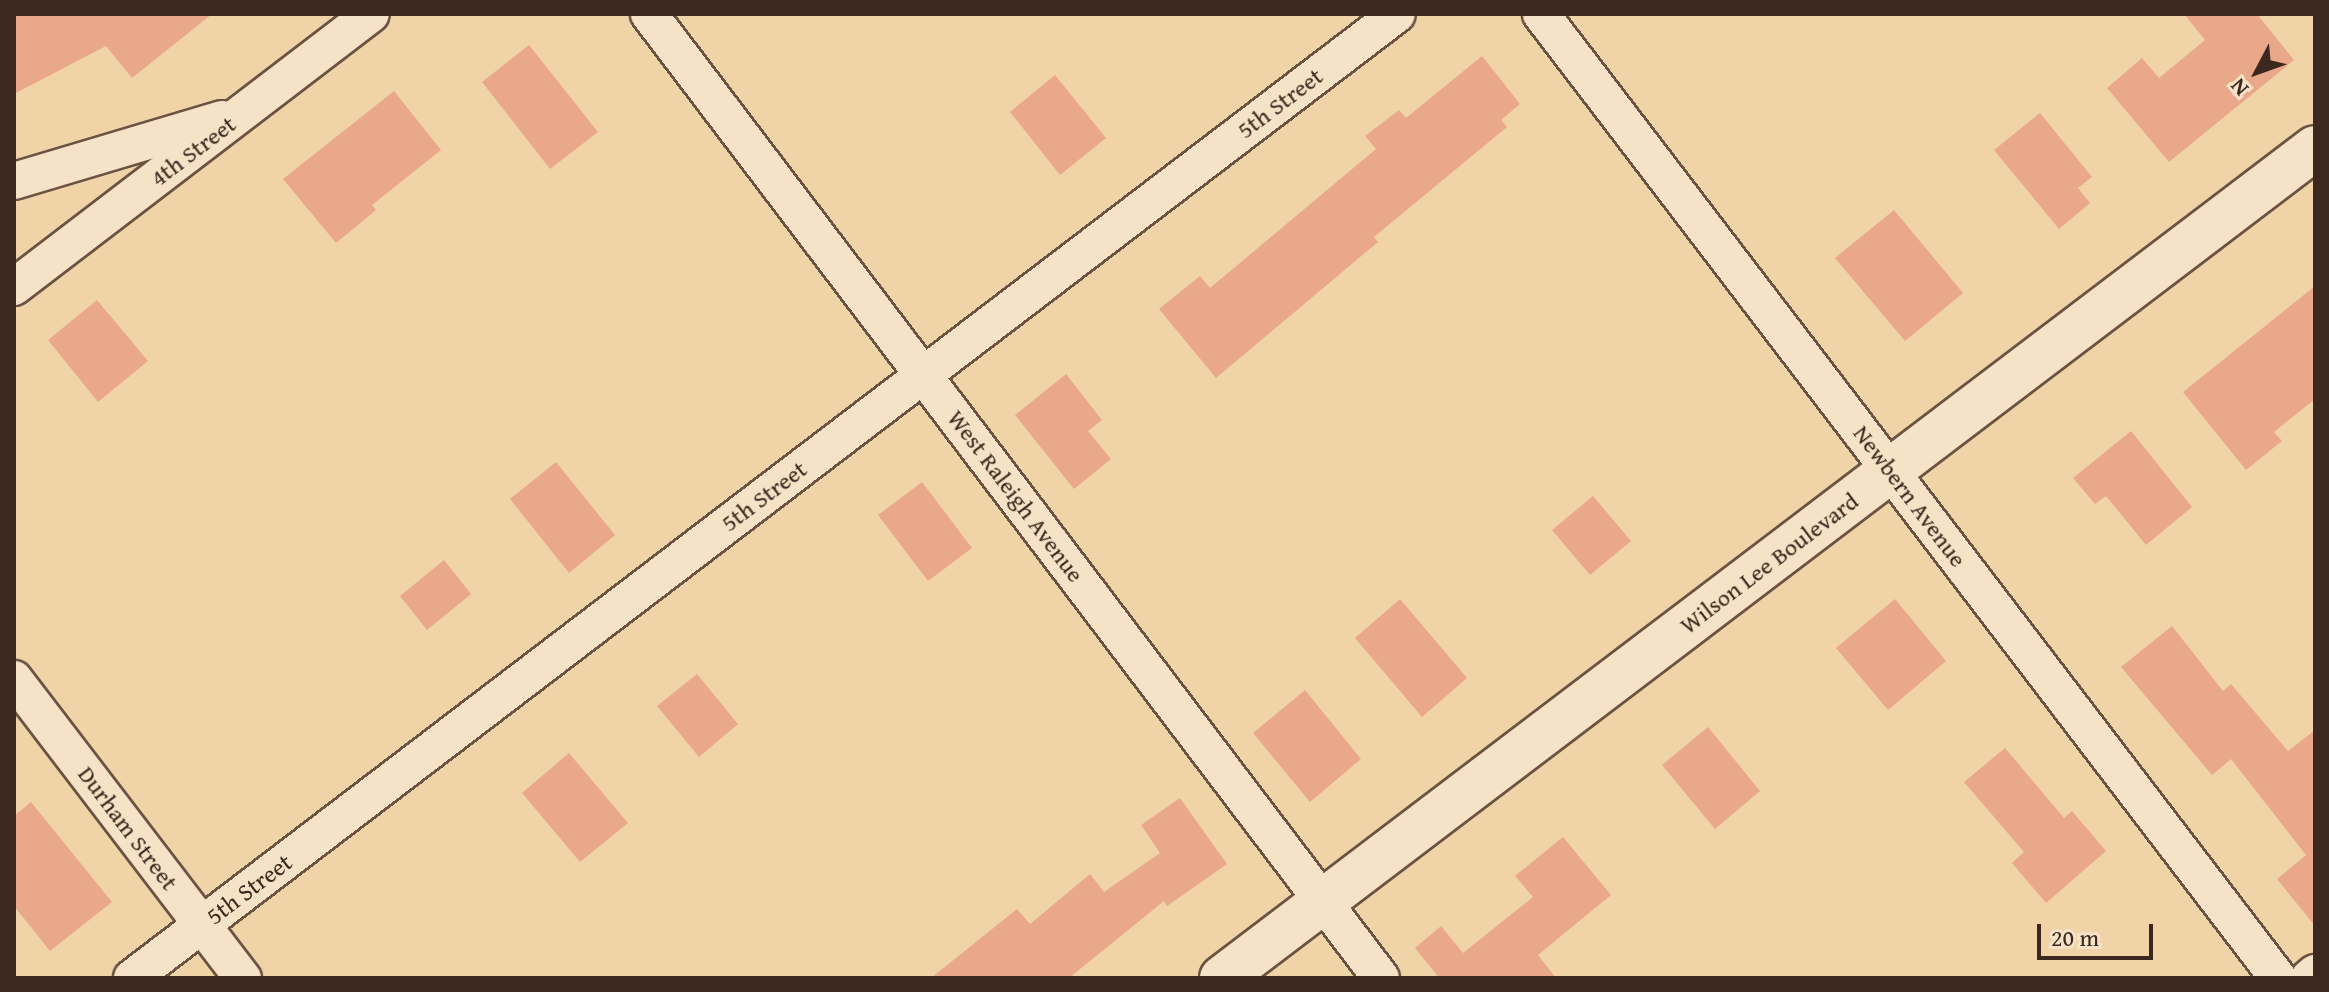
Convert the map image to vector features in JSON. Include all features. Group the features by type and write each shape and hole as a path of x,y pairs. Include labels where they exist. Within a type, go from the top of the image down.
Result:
{"street":[{"name":"4th Street","path":"14,287 371,14"},
{"name":"West Raleigh Avenue","path":"649,14 1381,978"},
{"name":"5th Street","path":"132,978 1397,14"},
{"name":"Newbern Avenue","path":"1541,14 2278,978"},
{"path":"14,181 242,113"},
{"name":"Wilson Lee Boulevard","path":"1222,978 2315,148"},
{"name":"Durham Street","path":"14,679 243,978"},
{"path":"2309,978 2315,973"}],"building":[{"path":"14,14 212,14 132,78 106,46 14,94"},
{"path":"2184,14 2257,14 2294,60 2169,162 2107,88 2142,58 2159,78 2205,40"},
{"path":"529,45 598,132 550,169 482,82"},
{"path":"1482,56 1520,104 1501,120 1507,127 1374,237 1378,242 1216,378 1159,309 1200,276 1210,288 1376,149 1365,136 1399,110 1406,118"},
{"path":"1055,75 1106,138 1060,175 1010,112"},
{"path":"394,91 441,150 372,205 376,210 336,243 283,179"},
{"path":"2040,113 2092,177 2078,188 2090,203 2059,229 1994,150"},
{"path":"1894,210 1963,293 1905,341 1835,258"},
{"path":"2315,286 2315,399 2274,432 2282,441 2246,470 2183,392"},
{"path":"97,300 148,361 98,402 48,340"},
{"path":"1066,374 1102,420 1088,431 1111,459 1074,489 1015,415"},
{"path":"2131,431 2192,507 2146,545 2106,496 2095,504 2073,478"},
{"path":"556,462 615,535 569,573 510,499"},
{"path":"922,482 972,548 928,581 878,515"},
{"path":"1593,496 1631,541 1590,575 1552,530"},
{"path":"444,560 471,594 427,630 400,596"},
{"path":"1400,599 1467,678 1422,717 1355,638"},
{"path":"1895,599 1946,661 1888,710 1836,648"},
{"path":"2172,626 2223,691 2231,684 2288,751 2315,730 2315,926 2277,879 2306,855 2231,759 2212,775 2121,667"},
{"path":"697,674 738,724 699,757 657,706"},
{"path":"1305,690 1361,759 1310,802 1253,733"},
{"path":"1708,727 1760,791 1715,829 1662,765"},
{"path":"2005,748 2064,818 2072,811 2106,851 2046,903 2012,863 2024,852 1964,782"},
{"path":"569,753 628,823 580,862 522,793"},
{"path":"1180,798 1227,864 1167,906 1164,901 1069,978 931,978 1017,909 1030,924 1090,874 1104,892 1160,853 1141,825"},
{"path":"31,802 112,902 50,951 14,906 14,816"},
{"path":"1563,837 1611,895 1538,955 1556,978 1433,978 1437,975 1415,948 1441,926 1463,953 1533,897 1515,876"}]}
